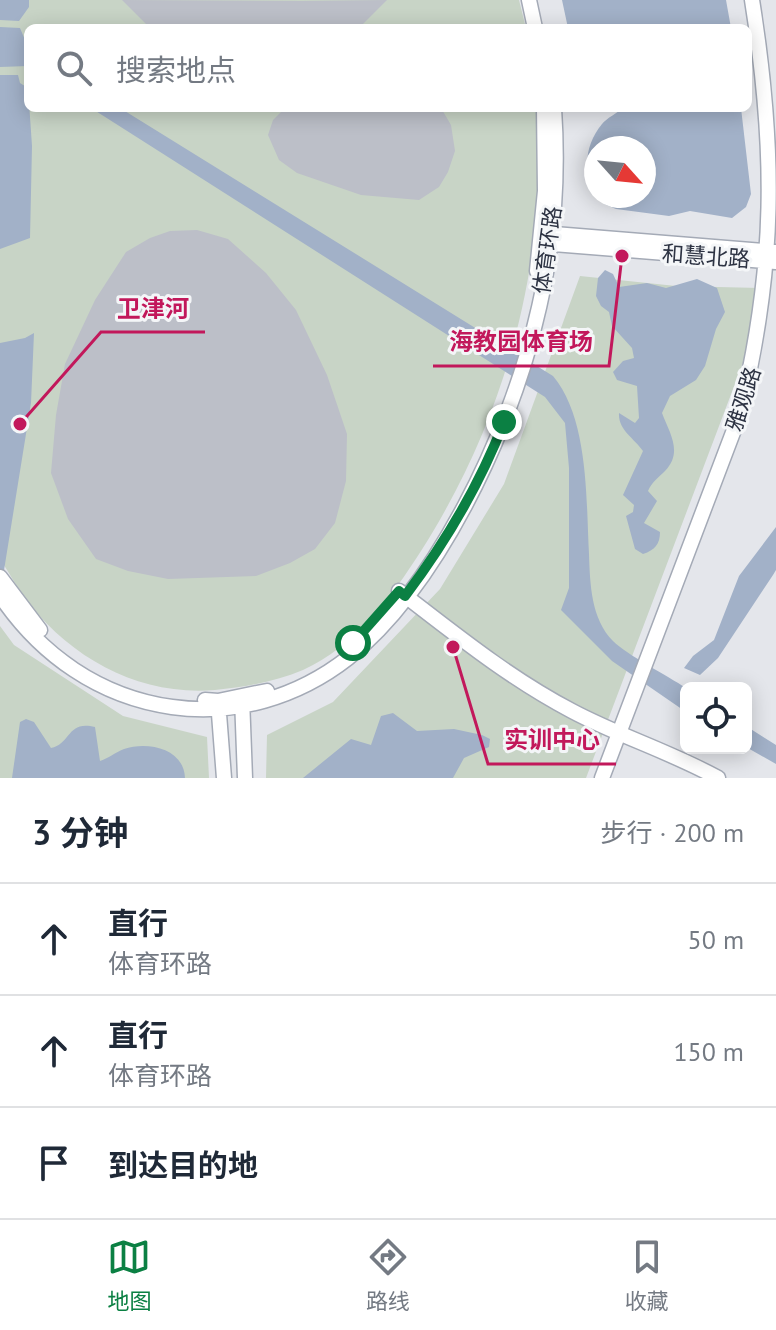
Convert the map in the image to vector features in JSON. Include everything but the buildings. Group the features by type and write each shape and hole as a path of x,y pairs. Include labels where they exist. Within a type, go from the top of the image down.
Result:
{"main road":[{"path":"529,0 534,24"},
{"path":"539,0 543,24"},
{"name":"雅观路","path":"754,0 776,112"},
{"name":"雅观路","path":"605,778 747,393 763,329 774,256 776,211 773,141 754,0"},
{"name":"体育环路","path":"544,112 546,238"},
{"name":"体育环路","path":"2,590 47,638 110,682 155,695 218,705 295,689 330,670 364,644 400,597 436,539 460,497 514,383 546,238 556,173 554,112"},
{"name":"和慧北路","path":"546,238 774,256"},
{"name":"雅观路","path":"654,650 746,413 765,343 776,281"},
{"path":"400,597 524,693 572,719 677,757 718,778"},
{"path":"242,702 245,778"},
{"path":"218,705 224,778"},
{"path":"621,737 702,778"}],"green space":[{"path":"0,0 519,0 525,24 24,24 24,112 537,112 539,167 535,225 515,339 498,394 476,448 451,501 421,551 384,603 339,648 303,670 237,687 188,690 136,681 112,671 68,643 30,605 0,559"},
{"path":"580,276 676,286 760,288 744,360 586,778 266,778 267,735 333,702 440,589 504,484"},
{"path":"0,626 14,645 123,716 207,737 209,778 0,778"}],"water":[{"path":"0,0 29,0 29,7 19,21 0,20"},
{"path":"562,0 726,0 730,24 567,24"},
{"path":"0,27 20,28 24,38 24,66 0,67"},
{"path":"0,75 18,75 24,86 24,112 30,112 30,238 0,249"},
{"path":"97,112 126,112 553,376 565,394 579,437 586,485 591,589 596,612 606,632 619,647 680,684 680,708 612,661 561,610 569,588 569,468 565,423 545,397"},
{"path":"618,112 741,112 751,194 746,207 732,218 690,211 669,216 614,208 656,208 656,136 594,136"},
{"path":"605,270 613,274 619,287 647,283 666,288 697,279 717,288 725,312 716,329 705,366 696,380 670,396 662,413 674,450 670,464 648,491 657,501 644,523 660,532 660,536 656,546 643,554 635,549 626,516 633,512 634,505 623,495 643,451 619,419 619,413 635,423 639,418 637,386 617,380 613,372 623,361 634,358 632,348 612,326 609,312 601,306 596,296 598,278"},
{"path":"34,333 31,403 0,595 0,343"},
{"path":"776,527 776,570 773,575 718,658 700,675 684,668 693,656 714,640 739,576"},
{"path":"393,713 417,731 454,729 482,735 490,739 489,747 464,758 453,778 303,778 351,739 371,745 381,716"},
{"path":"26,719 34,722 51,748 79,727 95,727 100,761 133,747 163,749 178,760 185,778 12,778 20,722"},
{"path":"752,730 776,745 776,764 752,750"}],"place":[{"name":"海教园体育场","path":"622,256"},
{"name":"卫津河","path":"20,424"},
{"name":"实训中心","path":"453,647"}],"route":[{"path":"353,643 399,591 405,596 435,555 489,458 504,422"}]}
